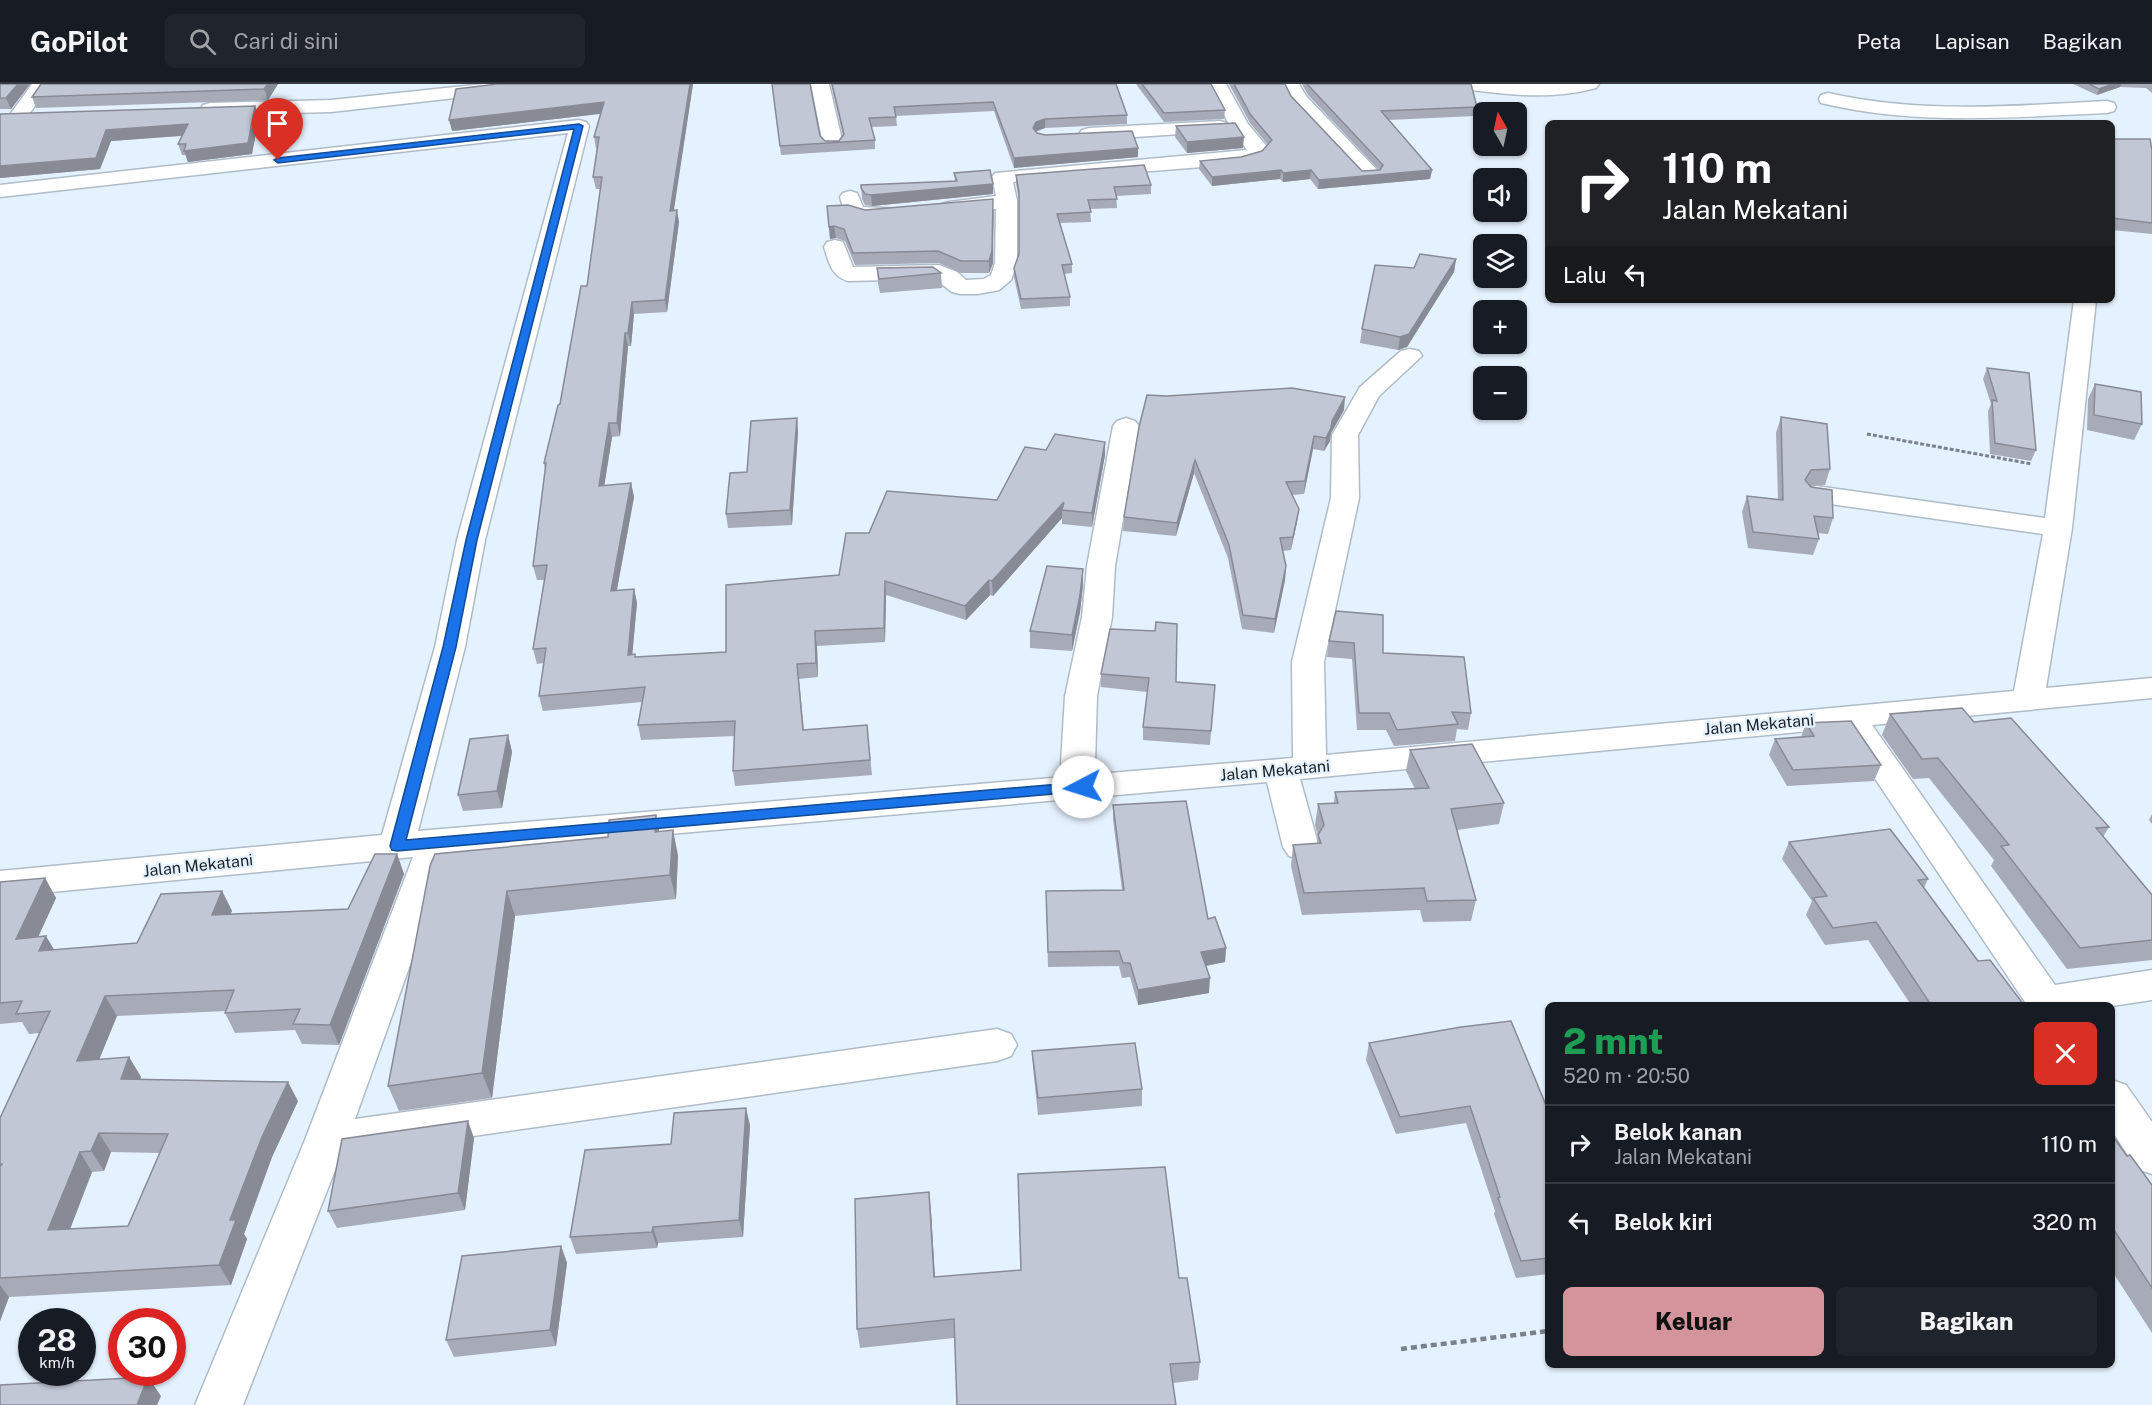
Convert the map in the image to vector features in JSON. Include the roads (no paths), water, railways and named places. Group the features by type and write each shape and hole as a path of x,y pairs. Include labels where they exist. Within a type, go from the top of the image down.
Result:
{"street":[{"path":"9,117 40,84"},
{"path":"216,92 200,109 331,106 478,88 534,84"},
{"path":"820,84 833,144"},
{"path":"835,247 844,272 848,274 939,273 950,277 960,287 991,284 1002,278 1007,269 1005,225 1007,201 1002,177 1249,157 1259,149 1240,126 1217,84"},
{"path":"1290,84 1299,99 1370,174"},
{"path":"1463,84 1554,90 1573,90 1590,84"},
{"path":"1828,99 1873,110 1924,113 2107,106"},
{"path":"9,117 41,116"},
{"path":"0,191 579,126 471,540 416,844 326,1140 219,1405"},
{"path":"1068,135 1240,126"},
{"path":"850,197 854,210 859,213 925,210 1007,201"},
{"path":"2028,699 2058,528 2085,303"},
{"path":"1301,847 1295,768 1308,662 1345,498 1345,435 1369,392 1410,356"},
{"path":"1083,787 1078,763 1081,696 1097,617 1101,566 1126,426"},
{"path":"1816,494 2058,528"},
{"name":"Jalan Mekatani","path":"1,886 416,844 1295,768 2152,688"},
{"path":"1849,715 2046,1002"},
{"path":"2053,1002 2152,985"},
{"path":"326,1140 997,1045"},
{"path":"2115,1101 2152,1156"}]}
